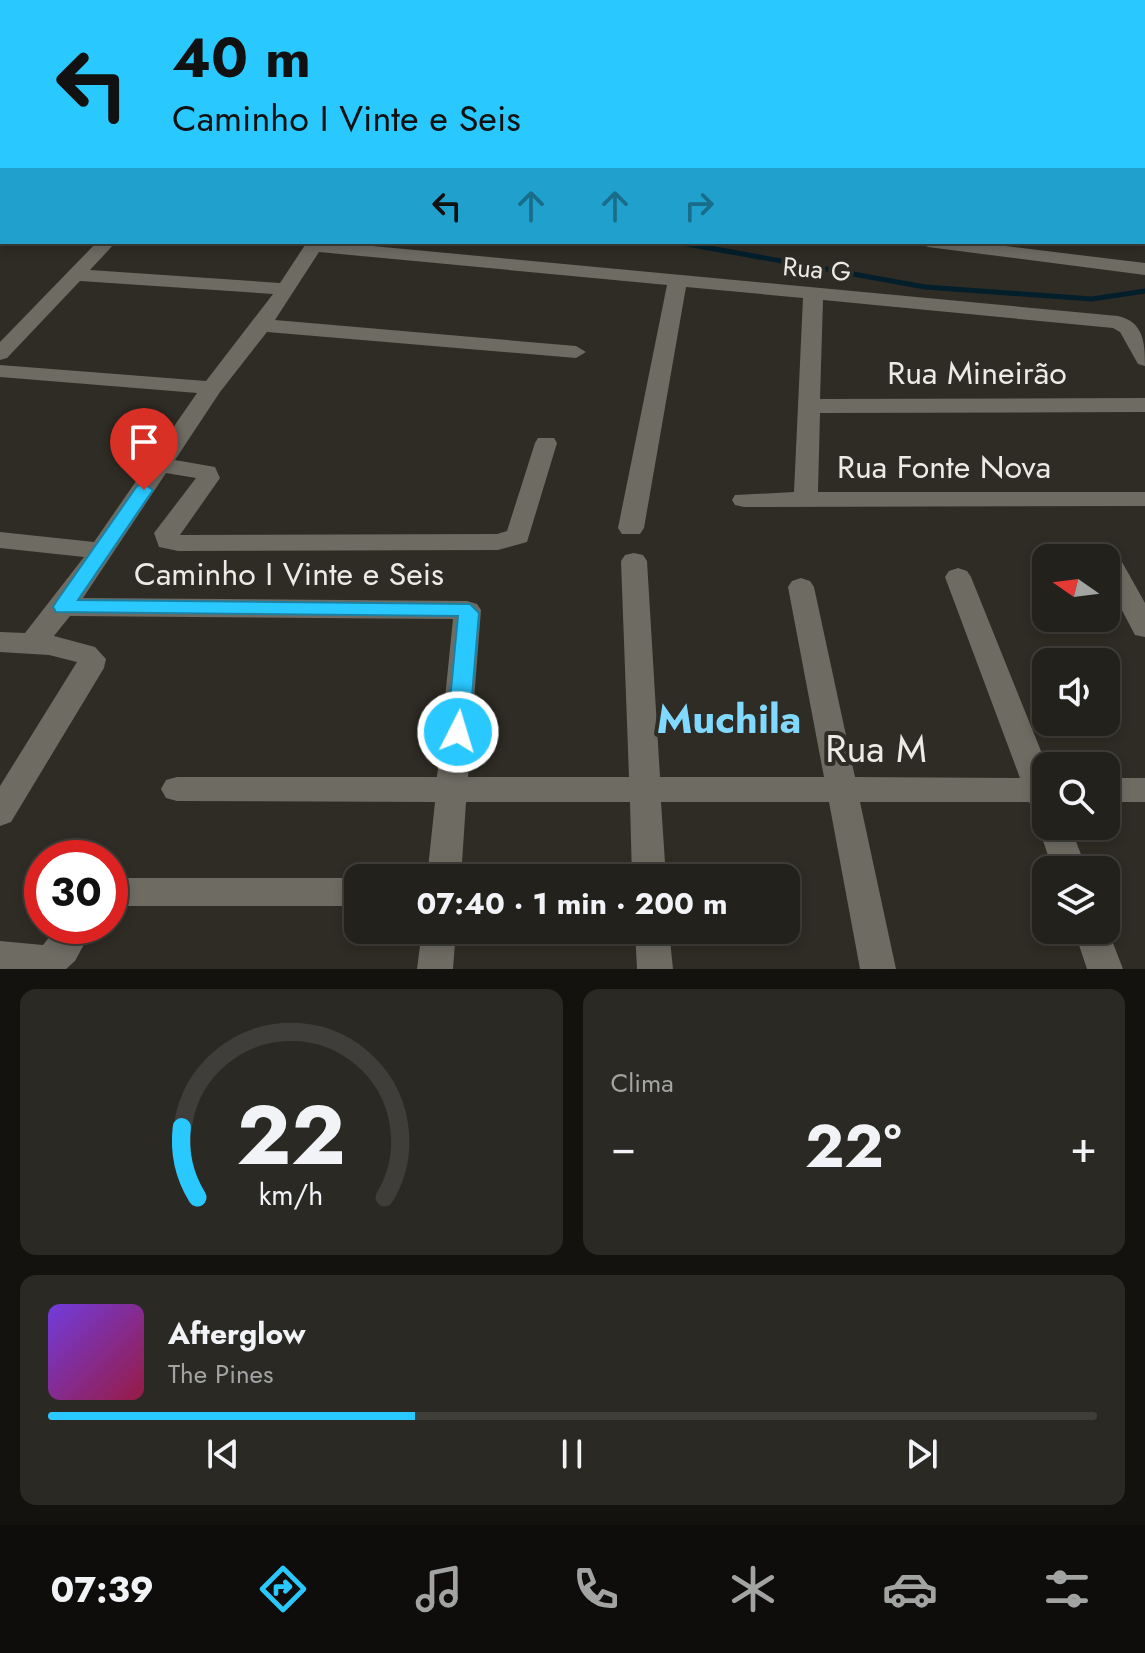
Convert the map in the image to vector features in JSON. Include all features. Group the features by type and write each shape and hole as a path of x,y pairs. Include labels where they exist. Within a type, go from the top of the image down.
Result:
{"street":[{"path":"0,354 105,244"},
{"path":"32,644 63,607 212,388 262,325 315,244"},
{"name":"Rua G","path":"315,244 455,249 677,281 1124,324 1145,360"},
{"path":"944,244 1145,269"},
{"path":"76,275 285,289"},
{"path":"631,528 677,281"},
{"path":"806,499 813,295"},
{"path":"262,325 576,352"},
{"path":"0,371 212,388"},
{"name":"Rua Mineirão","path":"810,406 1145,405"},
{"path":"161,465 207,472 208,478 167,533 168,541 498,542 518,536 546,443"},
{"name":"Rua Fonte Nova","path":"744,500 1145,499"},
{"path":"0,540 101,551"},
{"path":"634,561 648,864"},
{"path":"958,577 1032,765"},
{"path":"1120,581 1145,628"},
{"path":"801,587 878,969"},
{"name":"Caminho I Vinte e Seis","path":"63,607 467,610 453,791"},
{"path":"0,642 88,653 92,663 0,813"},
{"name":"Rua M","path":"177,789 843,789 1032,795"},
{"path":"1120,790 1145,790"},
{"path":"445,864 453,791"},
{"path":"128,892 344,892"},
{"path":"0,957 49,961 66,944"},
{"path":"435,969 438,944"},
{"path":"653,944 655,969"},
{"path":"1096,944 1105,969"}],"waterway":[{"path":"687,244 925,287 1092,299 1145,291"}],"district":[{"name":"Muchila","path":"729,719"}],"route":[{"path":"144,490 63,607 467,610 458,732"}]}
